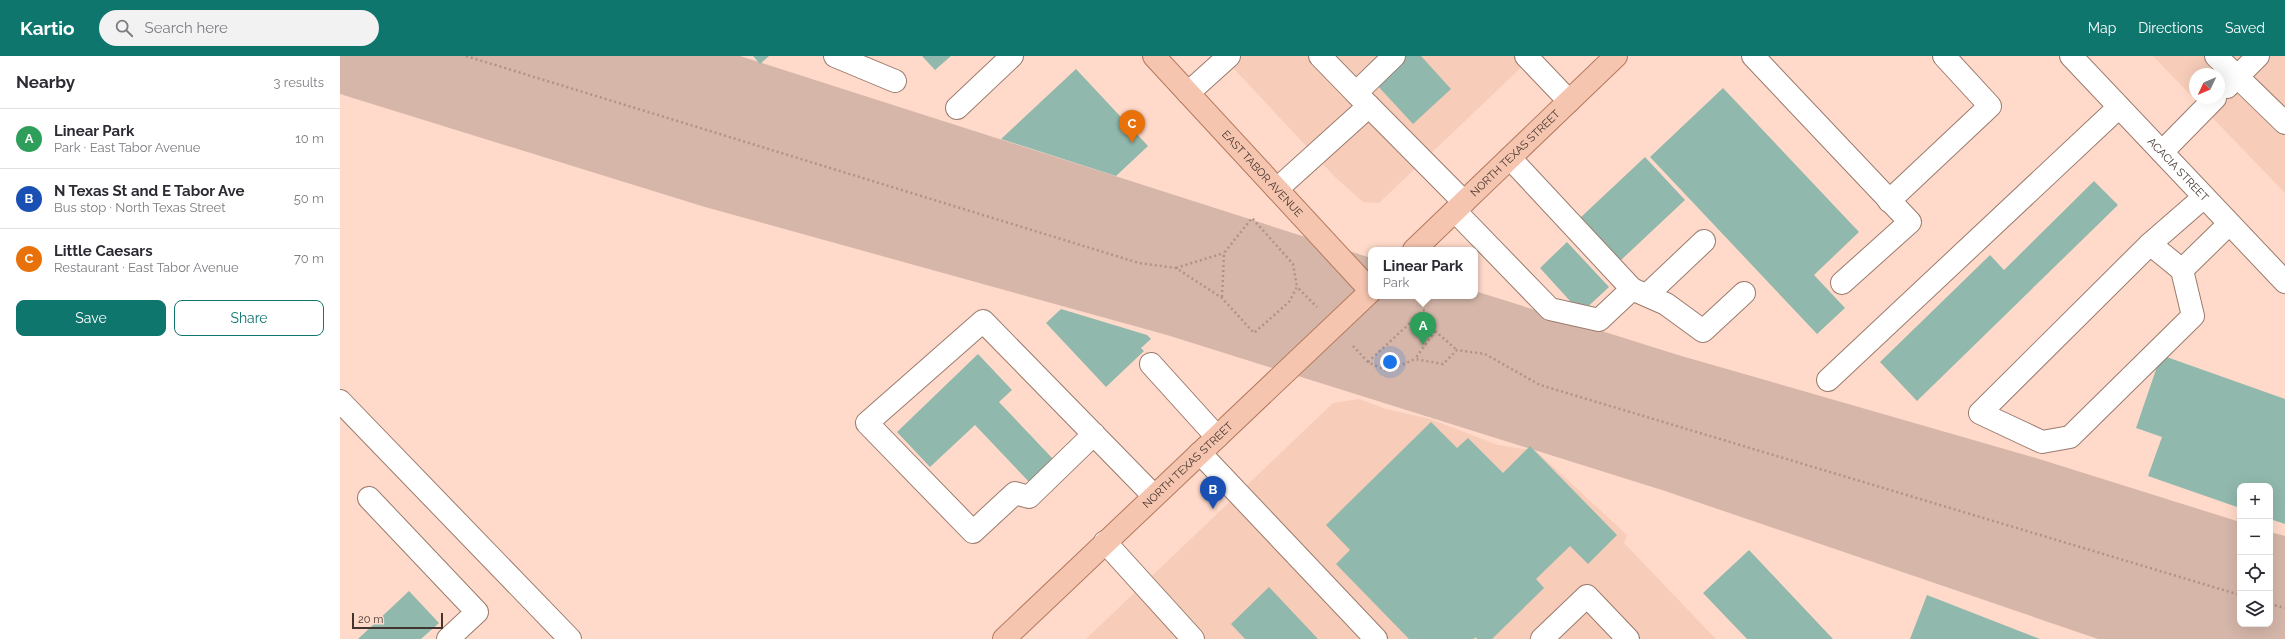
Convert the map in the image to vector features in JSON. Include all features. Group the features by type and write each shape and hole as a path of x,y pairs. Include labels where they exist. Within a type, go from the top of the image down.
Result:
{"main road":[{"name":"EAST TABOR AVENUE","path":"1154,56 1368,288"},
{"name":"NORTH TEXAS STREET","path":"1417,247 1616,56"},
{"name":"NORTH TEXAS STREET","path":"1004,639 1368,294"}],"street":[{"path":"835,56 895,81"},
{"path":"957,108 1012,56"},
{"path":"1188,93 1229,56"},
{"path":"1320,56 1362,99 1550,309 1599,320 1639,292 1704,241"},
{"path":"1277,189 1362,99 1394,56"},
{"path":"1526,56 1569,101"},
{"path":"1753,56 1910,222 1842,283"},
{"path":"1890,201 1990,106 1944,56"},
{"name":"ACACIA STREET","path":"2071,56 2285,282"},
{"path":"2216,56 2285,123"},
{"path":"2225,88 2258,56"},
{"path":"2162,152 2209,104"},
{"path":"1828,380 2119,107"},
{"path":"1510,158 1639,292 1666,304 1703,331 1744,293"},
{"path":"2150,244 2182,270 2193,316 2070,437 2042,442 1980,413 2150,244 2204,197"},
{"path":"2182,270 2229,224"},
{"path":"1094,434 1029,497 1015,493 973,532 867,423 983,321 1094,434 1154,496"},
{"path":"1151,364 1217,437"},
{"path":"340,401 570,639"},
{"path":"1200,453 1376,639"},
{"path":"369,498 477,612 448,639"},
{"path":"1105,542 1193,639"},
{"path":"1542,639 1587,596 1628,639"}],"path":[{"path":"1176,268 1224,253 1252,218 1293,264 1297,287"},
{"path":"1222,298 1224,253"},
{"path":"1368,362 1424,310 1435,331 1457,350"},
{"path":"1415,359 1435,331"},
{"path":"2273,605 2285,608"}],"shaded area":[{"path":"340,56 740,56 1368,257 1368,299 1478,299 1478,292 1678,355 2036,458 2237,521 2237,627 2273,627 2273,533 2285,536 2285,639 2098,639 1665,491 1167,335 705,207 340,94"},
{"path":"1222,56 1533,56 1379,203 1363,202 1334,176"},
{"path":"2153,56 2285,56 2285,193 2199,104 2225,104 2225,68 2189,68 2189,93"},
{"path":"1359,399 1386,409 1430,419 1498,445 1536,451 1627,535 1624,543 1716,639 1086,639 1333,403"}],"building":[{"path":"753,56 769,56 760,64"},
{"path":"922,56 951,56 935,70"},
{"path":"1405,56 1421,56 1451,89 1413,124 1376,84"},
{"path":"1076,69 1148,146 1116,176 1001,139"},
{"path":"1723,88 1859,232 1814,275 1845,308 1817,334 1650,157"},
{"path":"1645,157 1685,200 1620,261 1580,218"},
{"path":"2094,181 2118,205 1917,401 1880,362 1990,255 2004,270"},
{"path":"1567,242 1609,287 1581,313 1540,268"},
{"path":"1061,309 1147,335 1151,339 1141,348 1144,351 1106,387 1046,323"},
{"path":"978,354 1012,390 999,402 1054,460 1030,483 975,425 930,467 897,432"},
{"path":"2161,355 2285,399 2285,524 2273,520 2273,483 2237,483 2237,507 2148,476 2162,437 2136,428"},
{"path":"1431,422 1457,448 1468,438 1503,473 1530,446 1617,535 1588,564 1570,546 1536,579 1544,588 1492,639 1477,639 1476,637 1473,639 1409,639 1336,564 1350,550 1326,525"},
{"path":"1749,550 1833,639 1747,639 1703,593"},
{"path":"1269,587 1318,639 1245,639 1231,624"},
{"path":"409,591 439,623 421,639 358,639"},
{"path":"1927,595 2040,639 1910,639"}],"place":[{"name":"Little Caesars","path":"1132,143"},
{"name":"Linear Park","path":"1423,345"},
{"name":"N Texas St and E Tabor Ave","path":"1213,509"}]}
